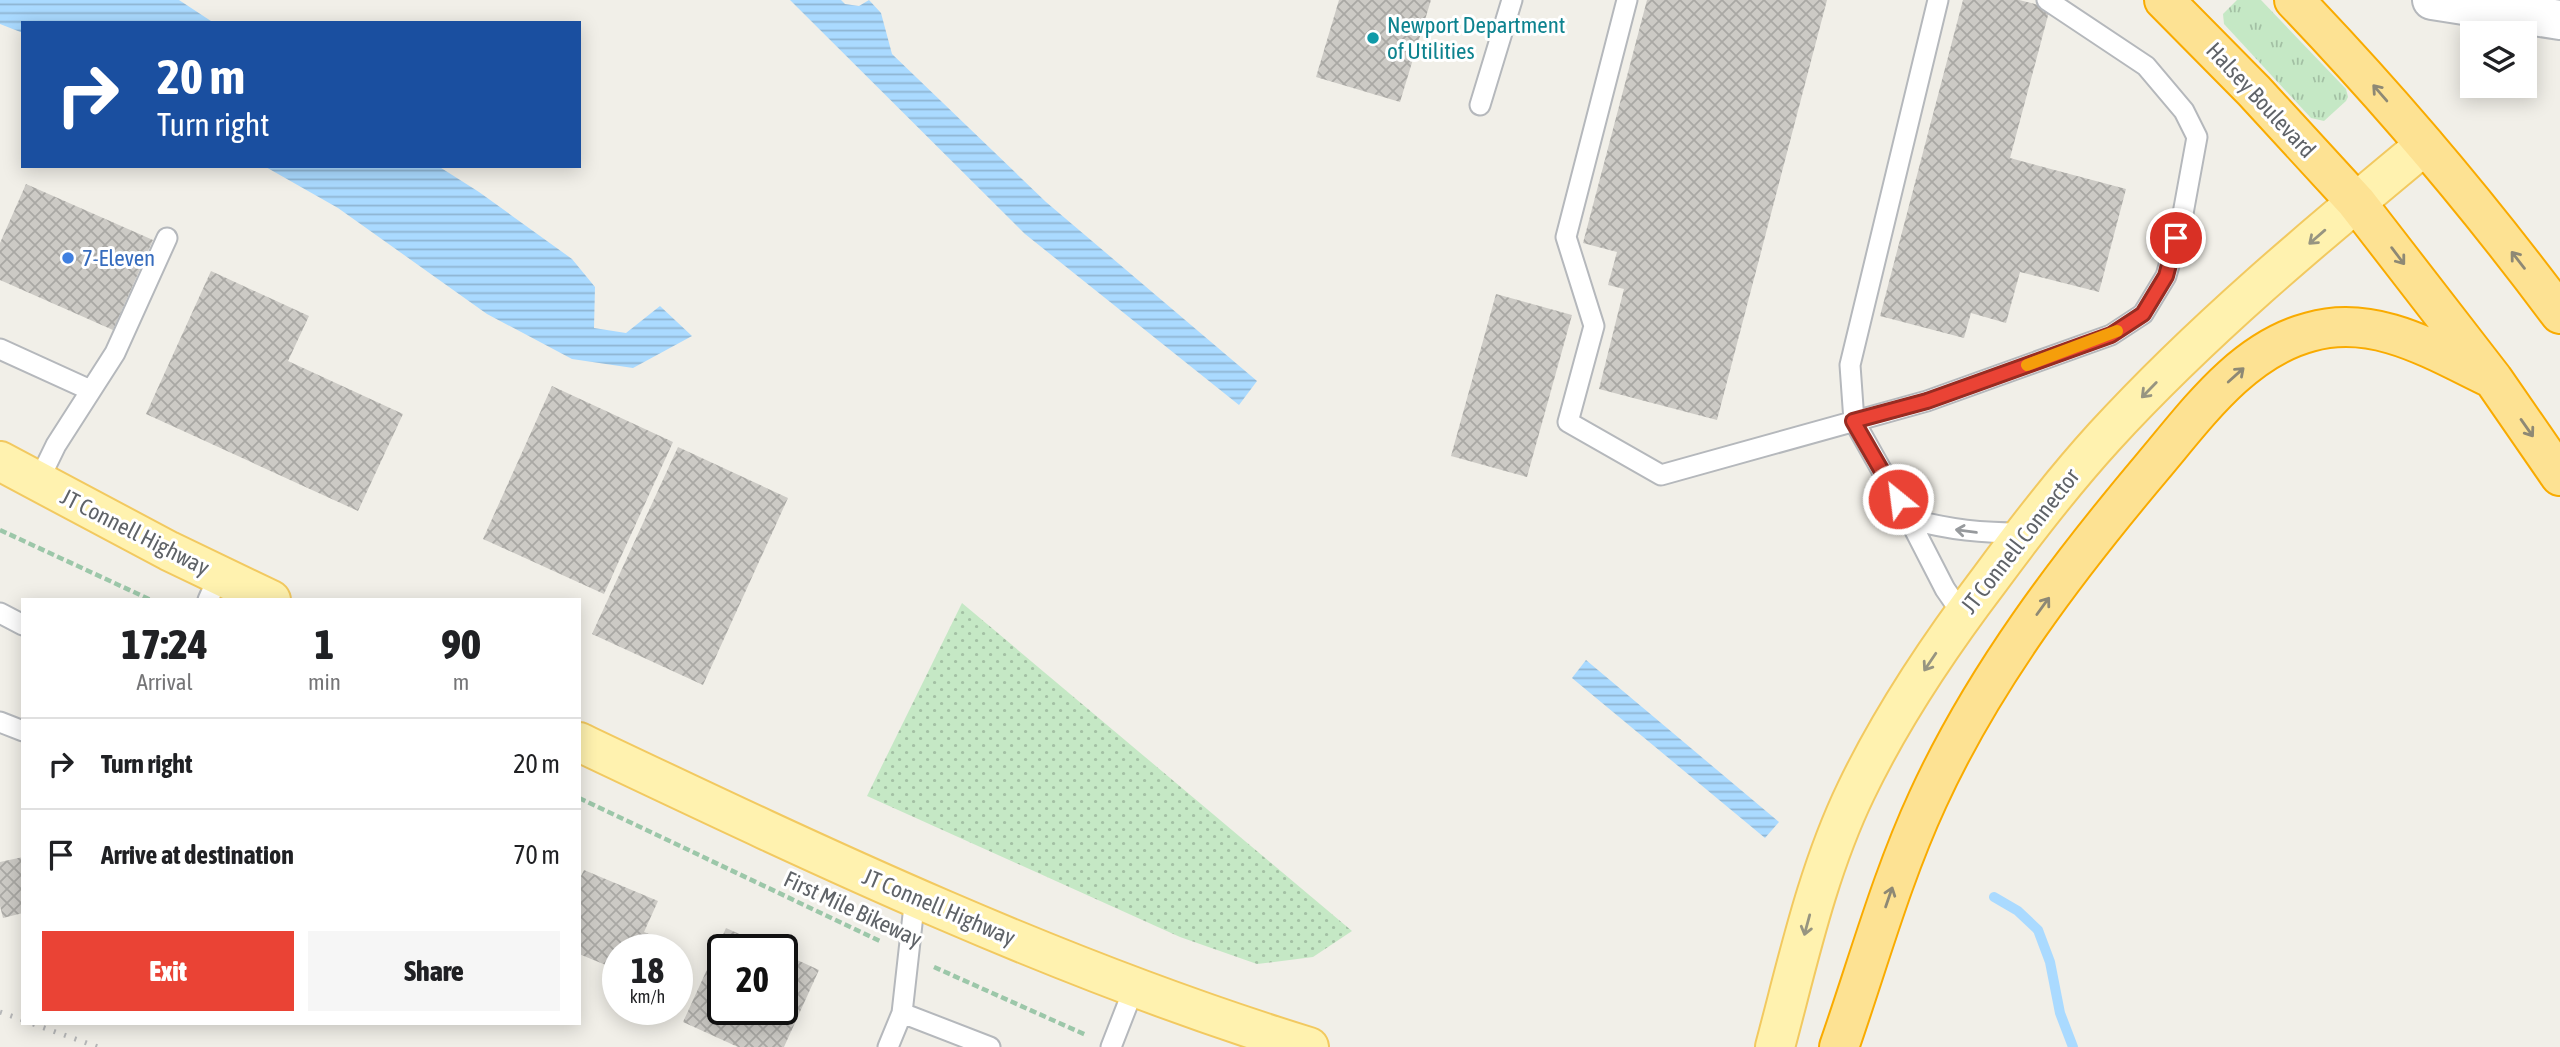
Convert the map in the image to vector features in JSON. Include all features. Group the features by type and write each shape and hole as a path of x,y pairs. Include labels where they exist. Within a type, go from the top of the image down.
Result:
{"highway":[{"name":"Halsey Boulevard","path":"2164,0 2254,91 2356,202 2493,379 2560,476"},
{"path":"2294,0 2363,73 2425,145 2485,216 2560,314"},
{"path":"1839,1047 1902,860 1928,798 1964,729 2004,662 2096,535 2201,409 2231,379 2264,352 2312,331 2350,327 2400,336 2493,379"},
{"path":"1869,962 1869,1047"}],"main road":[{"name":"JT Connell Connector","path":"1775,1047 1821,878 1845,816 1895,718 1963,615 2097,445 2179,359 2356,202 2425,145"},
{"name":"JT Connell Highway","path":"0,461 213,588 261,598"},
{"name":"JT Connell Highway","path":"581,743 915,897 1134,988 1239,1037 1309,1047"}],"street":[{"path":"2432,0 2560,20"}],"lane":[{"path":"1480,105 1512,0"},
{"path":"1627,0 1566,237 1594,326 1568,422 1661,475 1927,401 2111,335 2143,314 2166,276 2182,219 2197,137 2184,111 2146,66 2047,0"},
{"path":"1938,0 1850,365 1853,421 1945,589 1963,615"},
{"path":"38,482 90,390 116,353 167,238"},
{"path":"0,349 90,390"},
{"path":"1909,519 1975,533 2025,533"},
{"path":"0,614 21,624"},
{"path":"0,722 21,730"},
{"path":"888,1047 902,1013 915,897"},
{"path":"1111,1047 1134,988"},
{"path":"902,1013 990,1047"}],"path":[{"path":"0,530 147,598"},
{"name":"First Mile Bikeway","path":"581,799 1111,1047"}],"green space":[{"path":"2237,0 2261,0 2346,89 2346,101 2324,121 2311,118 2224,24 2223,14"},
{"path":"962,603 1352,931 1313,957 1257,964 1180,937 867,796"}],"water":[{"path":"0,0 179,0 211,21 21,21 21,32 0,24"},
{"path":"790,0 841,0 845,4 859,6 869,0 881,13 892,54 1046,202 1257,381 1239,405 1025,234"},
{"path":"268,168 441,168 572,259 595,287 594,328 626,333 660,306 692,336 633,368 572,359 487,314 338,208"},
{"path":"1586,660 1779,822 1765,838 1572,678"}],"building":[{"name":"Newport Department of Utilities","path":"1339,0 1431,0 1400,102 1316,77"},
{"path":"1647,0 1827,0 1717,420 1599,389 1624,289 1608,285 1617,252 1583,243"},
{"path":"1963,0 2019,0 2050,8 2010,158 2126,189 2099,292 2020,272 2006,323 1971,313 1964,338 1880,316"},
{"path":"26,184 153,240 113,330 0,280 0,243"},
{"path":"211,271 309,316 288,361 403,414 358,511 146,414"},
{"path":"1496,294 1572,315 1527,477 1451,456"},
{"path":"552,386 673,442 604,594 483,539"},
{"path":"678,447 788,498 703,685 592,634"},
{"path":"21,857 21,914 3,918 0,906 0,862"},
{"path":"584,870 658,901 644,932 649,934 602,934 602,963 581,955 581,876"},
{"path":"726,928 739,934 723,934"},
{"path":"798,960 819,970 798,1016"},
{"path":"707,970 707,1025 794,1025 784,1047 738,1047 690,1025 693,1025 693,1000"}],"waterway":[{"path":"1994,897 2018,911 2038,930 2050,962 2060,1013 2073,1047"}],"railway":[{"path":"0,1012 21,1019"},
{"path":"36,1025 98,1047"}],"slow traffic":[{"path":"2027,365 2117,331"}],"place":[{"name":"Newport Department of Utilities","path":"1373,38"},
{"name":"7-Eleven","path":"68,258"}],"route":[{"path":"1898,499 1853,421 1927,401 2111,335 2143,314 2166,276 2176,238"}]}
